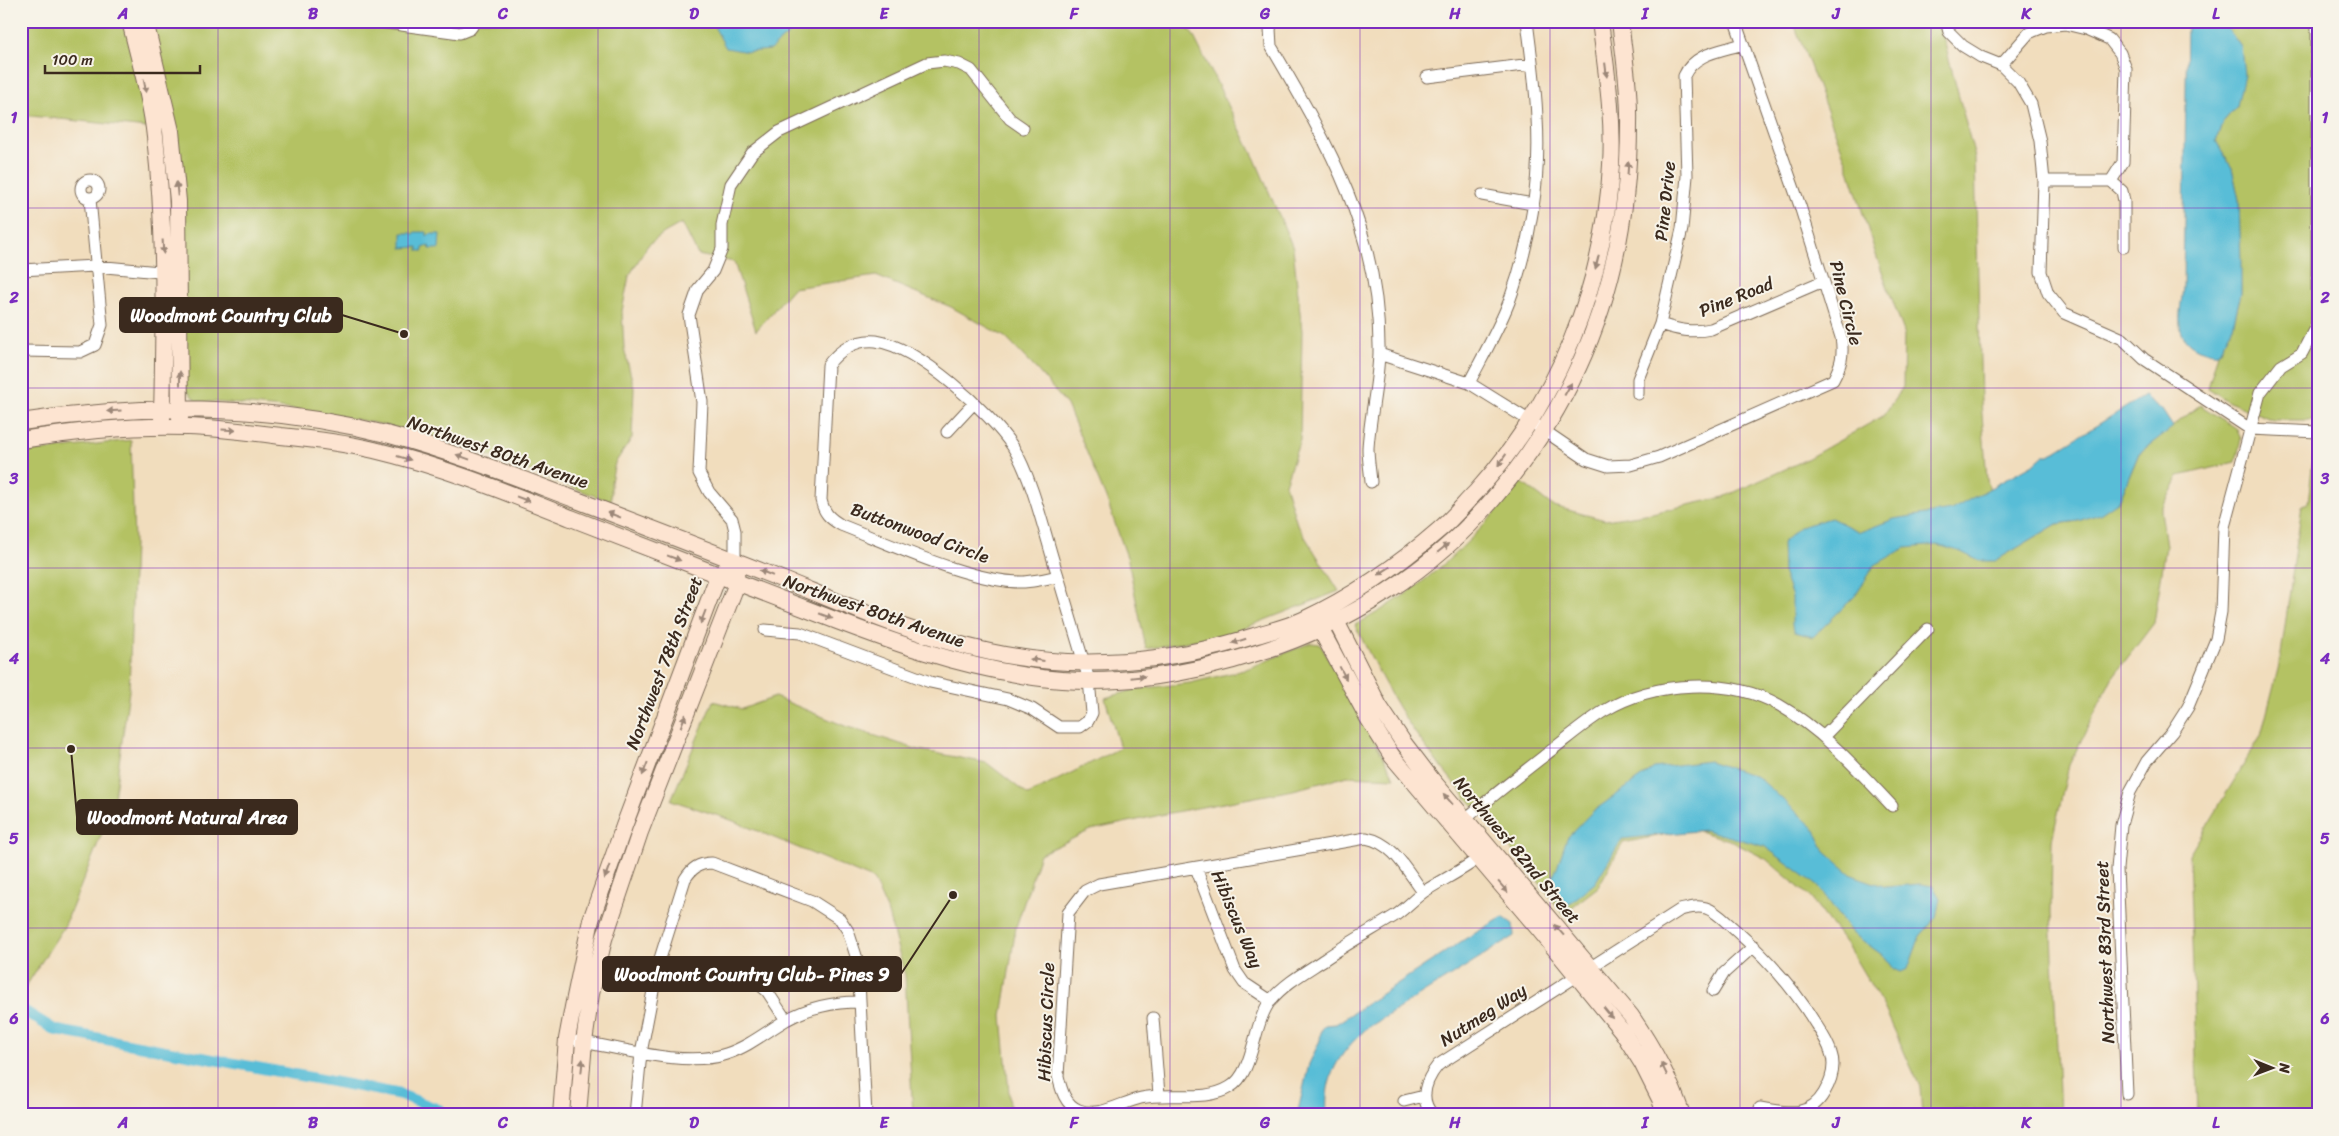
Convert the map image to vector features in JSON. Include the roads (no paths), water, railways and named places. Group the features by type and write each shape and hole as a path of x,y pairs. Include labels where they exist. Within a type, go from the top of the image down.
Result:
{"street":[{"path":"130,21 155,135 172,273 180,427"},
{"path":"145,21 171,132 178,201 162,427"},
{"path":"372,21 460,33 470,29 476,21"},
{"path":"1274,21 1270,29 1271,46 1327,145 1350,194 1368,248 1375,297 1379,354 1368,448 1371,482"},
{"path":"1469,383 1509,301 1526,245 1533,204 1538,120 1528,21"},
{"name":"Northwest 80th Avenue","path":"21,422 110,411 180,408 328,421 386,434 449,452 735,561 906,629 946,642 992,653 1030,659 1085,662 1130,661 1179,655 1229,644 1303,620 1399,562 1443,527 1493,473 1530,421 1558,373 1573,338 1597,264 1607,214 1612,161 1610,106 1600,21"},
{"name":"Northwest 80th Avenue","path":"21,440 109,429 180,427 289,436 375,450 461,475 718,576 939,657 1038,678 1089,680 1133,678 1181,672 1233,661 1321,630 1364,605 1414,572 1457,536 1508,483 1545,431 1574,379 1597,325 1614,268 1624,216 1630,120 1620,21"},
{"name":"Pine Circle","path":"1379,354 1469,383 1586,459 1608,466 1631,465 1658,457 1833,380 1840,366 1843,352 1824,280 1779,143 1735,21"},
{"path":"1946,21 1949,32 1963,46 1981,57 2001,65 2018,82 2031,104 2040,141 2044,181 2041,272 2048,293 2064,313 2122,339 2144,359 2250,429 2318,432"},
{"name":"Northwest 83rd Street","path":"2128,1094 2116,869 2121,825 2130,792 2147,761 2172,732 2188,707 2216,639 2221,612 2224,527 2260,393 2281,366 2302,353 2317,324 2317,21"},
{"path":"2001,65 2029,33 2046,26 2064,24 2086,29 2109,39 2120,53 2126,69 2123,162 2111,181"},
{"name":"Pine Drive","path":"1638,394 1638,380 1660,324 1682,229 1687,176 1684,76 1688,66 1697,58 1743,44"},
{"path":"578,1115 584,1042 599,957 618,894 737,583 735,531 732,519 709,492 699,473 702,402 689,315 698,289 713,271 722,250 721,228 732,184 752,153 779,132 927,63 944,61 959,64 971,70 1010,119 1024,128"},
{"path":"1427,77 1532,64"},
{"path":"2044,181 2111,181 2122,191 2124,201 2124,247"},
{"path":"1482,195 1533,204"},
{"path":"21,351 80,352 95,345 102,325 90,199"},
{"path":"21,270 95,266 172,273"},
{"name":"Pine Road","path":"1660,324 1696,332 1711,329 1824,280"},
{"name":"Buttonwood Circle","path":"765,630 800,633 930,682 1008,699 1032,709 1059,727 1080,727 1088,721 1092,712 1085,662 1028,479 1013,447 996,425 953,384 896,346 865,341 849,346 836,354 828,365 821,500 830,519 972,573 999,580 1023,582 1058,576"},
{"path":"947,432 974,403"},
{"name":"Northwest 78th Street","path":"562,1115 568,1039 592,920 605,878 718,576 735,561"},
{"name":"Northwest 82nd Street","path":"1328,606 1363,677 1402,742 1432,780 1460,824"},
{"name":"Northwest 82nd Street","path":"1312,615 1368,718 1392,756 1460,824 1584,971 1631,1016 1655,1051 1674,1090 1682,1115"},
{"path":"1824,736 1928,629"},
{"path":"1460,824 1589,721 1615,705 1659,689 1707,687 1752,695 1778,705 1824,736 1892,806"},
{"name":"Hibiscus Circle","path":"1423,892 1389,847 1379,840 1366,838 1099,884 1085,892 1068,913 1058,1076 1061,1091 1068,1102 1077,1110 1091,1112 1104,1111 1140,1098 1159,1095 1216,1094 1231,1087 1242,1076 1256,1031 1271,1001 1295,979 1343,946 1398,913 1423,892 1485,853"},
{"path":"636,1115 641,1052 658,965 685,879 696,866 712,863 812,902 840,919 848,931 858,962 866,1115"},
{"name":"Hibiscus Way","path":"1196,868 1236,970 1244,983 1271,1001"},
{"name":"Nutmeg Way","path":"1424,1096 1428,1078 1438,1065 1680,910 1694,906 1708,908 1754,946 1778,970 1804,1004 1832,1053 1833,1072 1828,1086 1818,1102 1804,1110 1790,1113 1760,1108"},
{"path":"1713,991 1724,973 1754,946"},
{"path":"658,965 686,971 747,974 767,991 786,1020"},
{"name":"Northwest 82nd Street","path":"1584,971 1632,1047 1660,1099 1664,1115"},
{"path":"568,1039 686,1059 708,1059 725,1055 748,1045 786,1020 804,1012 835,1002 859,1002"},
{"path":"1153,1018 1159,1095"},
{"path":"1404,1101 1424,1096 1428,1109 1433,1115"}],"water":[{"path":"711,21 804,21 770,50 748,52 726,48"},
{"path":"2187,21 2225,21 2226,26 2241,47 2244,74 2237,106 2222,123 2216,141 2232,168 2239,200 2241,263 2241,293 2233,326 2218,353 2199,349 2190,344 2184,338 2180,323 2183,287"},
{"path":"415,232 427,232 427,236 430,234 440,234 439,249 430,249 429,246 423,248 423,251 418,251 418,247 402,248 402,233 412,233 414,235"},
{"path":"2144,396 2162,410 2173,427 2139,453 2119,501 2100,514 2078,521 2057,524 1995,561 1979,561 1961,552 1938,545 1905,548 1875,565 1855,596 1813,637 1795,632 1792,625 1792,597 1783,572 1782,543 1800,527 1831,518 1860,532 1894,519 1951,510 2035,463 2044,455 2049,455"},
{"path":"1709,761 1758,777 1814,828 1825,852 1852,875 1886,887 1920,884 1933,886 1940,898 1936,918 1920,936 1908,969 1901,972 1894,969 1885,957 1852,933 1818,886 1764,846 1705,830 1622,839 1595,883 1563,909 1545,885 1551,880 1557,868 1567,838 1592,812 1654,768"},
{"path":"1503,917 1513,924 1514,936 1366,1029 1348,1048 1335,1067 1328,1089 1327,1115 1297,1115 1309,1064 1325,1025 1336,1024 1465,939"}],"waterway":[{"path":"21,1009 55,1030 399,1094 440,1110 444,1115"}],"place":[{"name":"Woodmont Country Club","path":"404,334"},
{"name":"Woodmont Natural Area","path":"71,749"},
{"name":"Woodmont Country Club- Pines 9","path":"953,895"}]}
